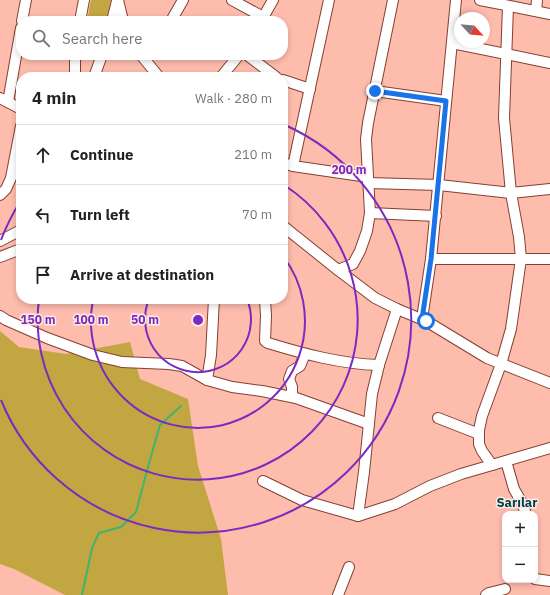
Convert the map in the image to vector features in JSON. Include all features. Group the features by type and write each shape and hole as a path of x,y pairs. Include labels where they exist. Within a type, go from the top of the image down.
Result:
{"street":[{"path":"23,16 26,0"},
{"path":"81,16 84,0"},
{"path":"113,16 117,0"},
{"path":"117,0 122,16"},
{"path":"174,16 183,0"},
{"path":"232,0 257,16"},
{"path":"264,16 273,0"},
{"path":"293,166 329,0"},
{"path":"338,270 353,264 360,251 367,232 370,213 366,139 393,0"},
{"path":"422,319 436,216 456,0"},
{"path":"480,0 550,14"},
{"path":"536,11 538,0"},
{"path":"492,465 479,444 479,434 482,416 501,364 510,329 521,259 519,237 511,192 504,118 508,6"},
{"path":"452,43 550,63"},
{"path":"16,49 4,100 16,106"},
{"path":"75,60 75,72"},
{"path":"96,72 100,60"},
{"path":"150,60 156,72"},
{"path":"224,72 235,60"},
{"path":"254,60 269,72"},
{"path":"288,82 310,89"},
{"path":"375,91 446,101"},
{"path":"0,196 11,178 16,152"},
{"path":"288,164 368,180 511,192 550,189"},
{"path":"370,213 436,216"},
{"path":"288,230 375,298 422,319 501,364 550,383"},
{"path":"0,241 16,233"},
{"path":"0,257 16,251"},
{"path":"431,259 550,259"},
{"path":"207,380 211,356 214,304"},
{"path":"266,304 265,341 268,343 305,354 352,364 379,366"},
{"path":"358,516 372,394 397,309"},
{"path":"0,316 47,338 93,355 122,362 182,366 207,380 232,387 292,397 369,424"},
{"path":"292,397 290,379 292,371 300,366 305,354"},
{"path":"438,418 479,434"},
{"path":"263,482 302,500 358,516 394,504 430,486 455,477 550,448"},
{"path":"506,461 514,489 525,511"},
{"path":"338,595 349,567"},
{"path":"538,580 550,582 550,589"},
{"path":"486,595 506,588"}],"shaded area":[{"path":"91,0 111,0 107,16 88,16"},
{"path":"0,331 19,347 66,354 130,342 140,379 188,399 198,466 221,539 228,595 65,595 14,569 0,564"}],"waterway":[{"path":"82,595 92,548 99,533 121,527 136,512 160,425 181,406"}],"district":[{"name":"Sarılar","path":"517,502"}],"route":[{"path":"375,91 446,101 431,259 422,319 426,321"}]}
